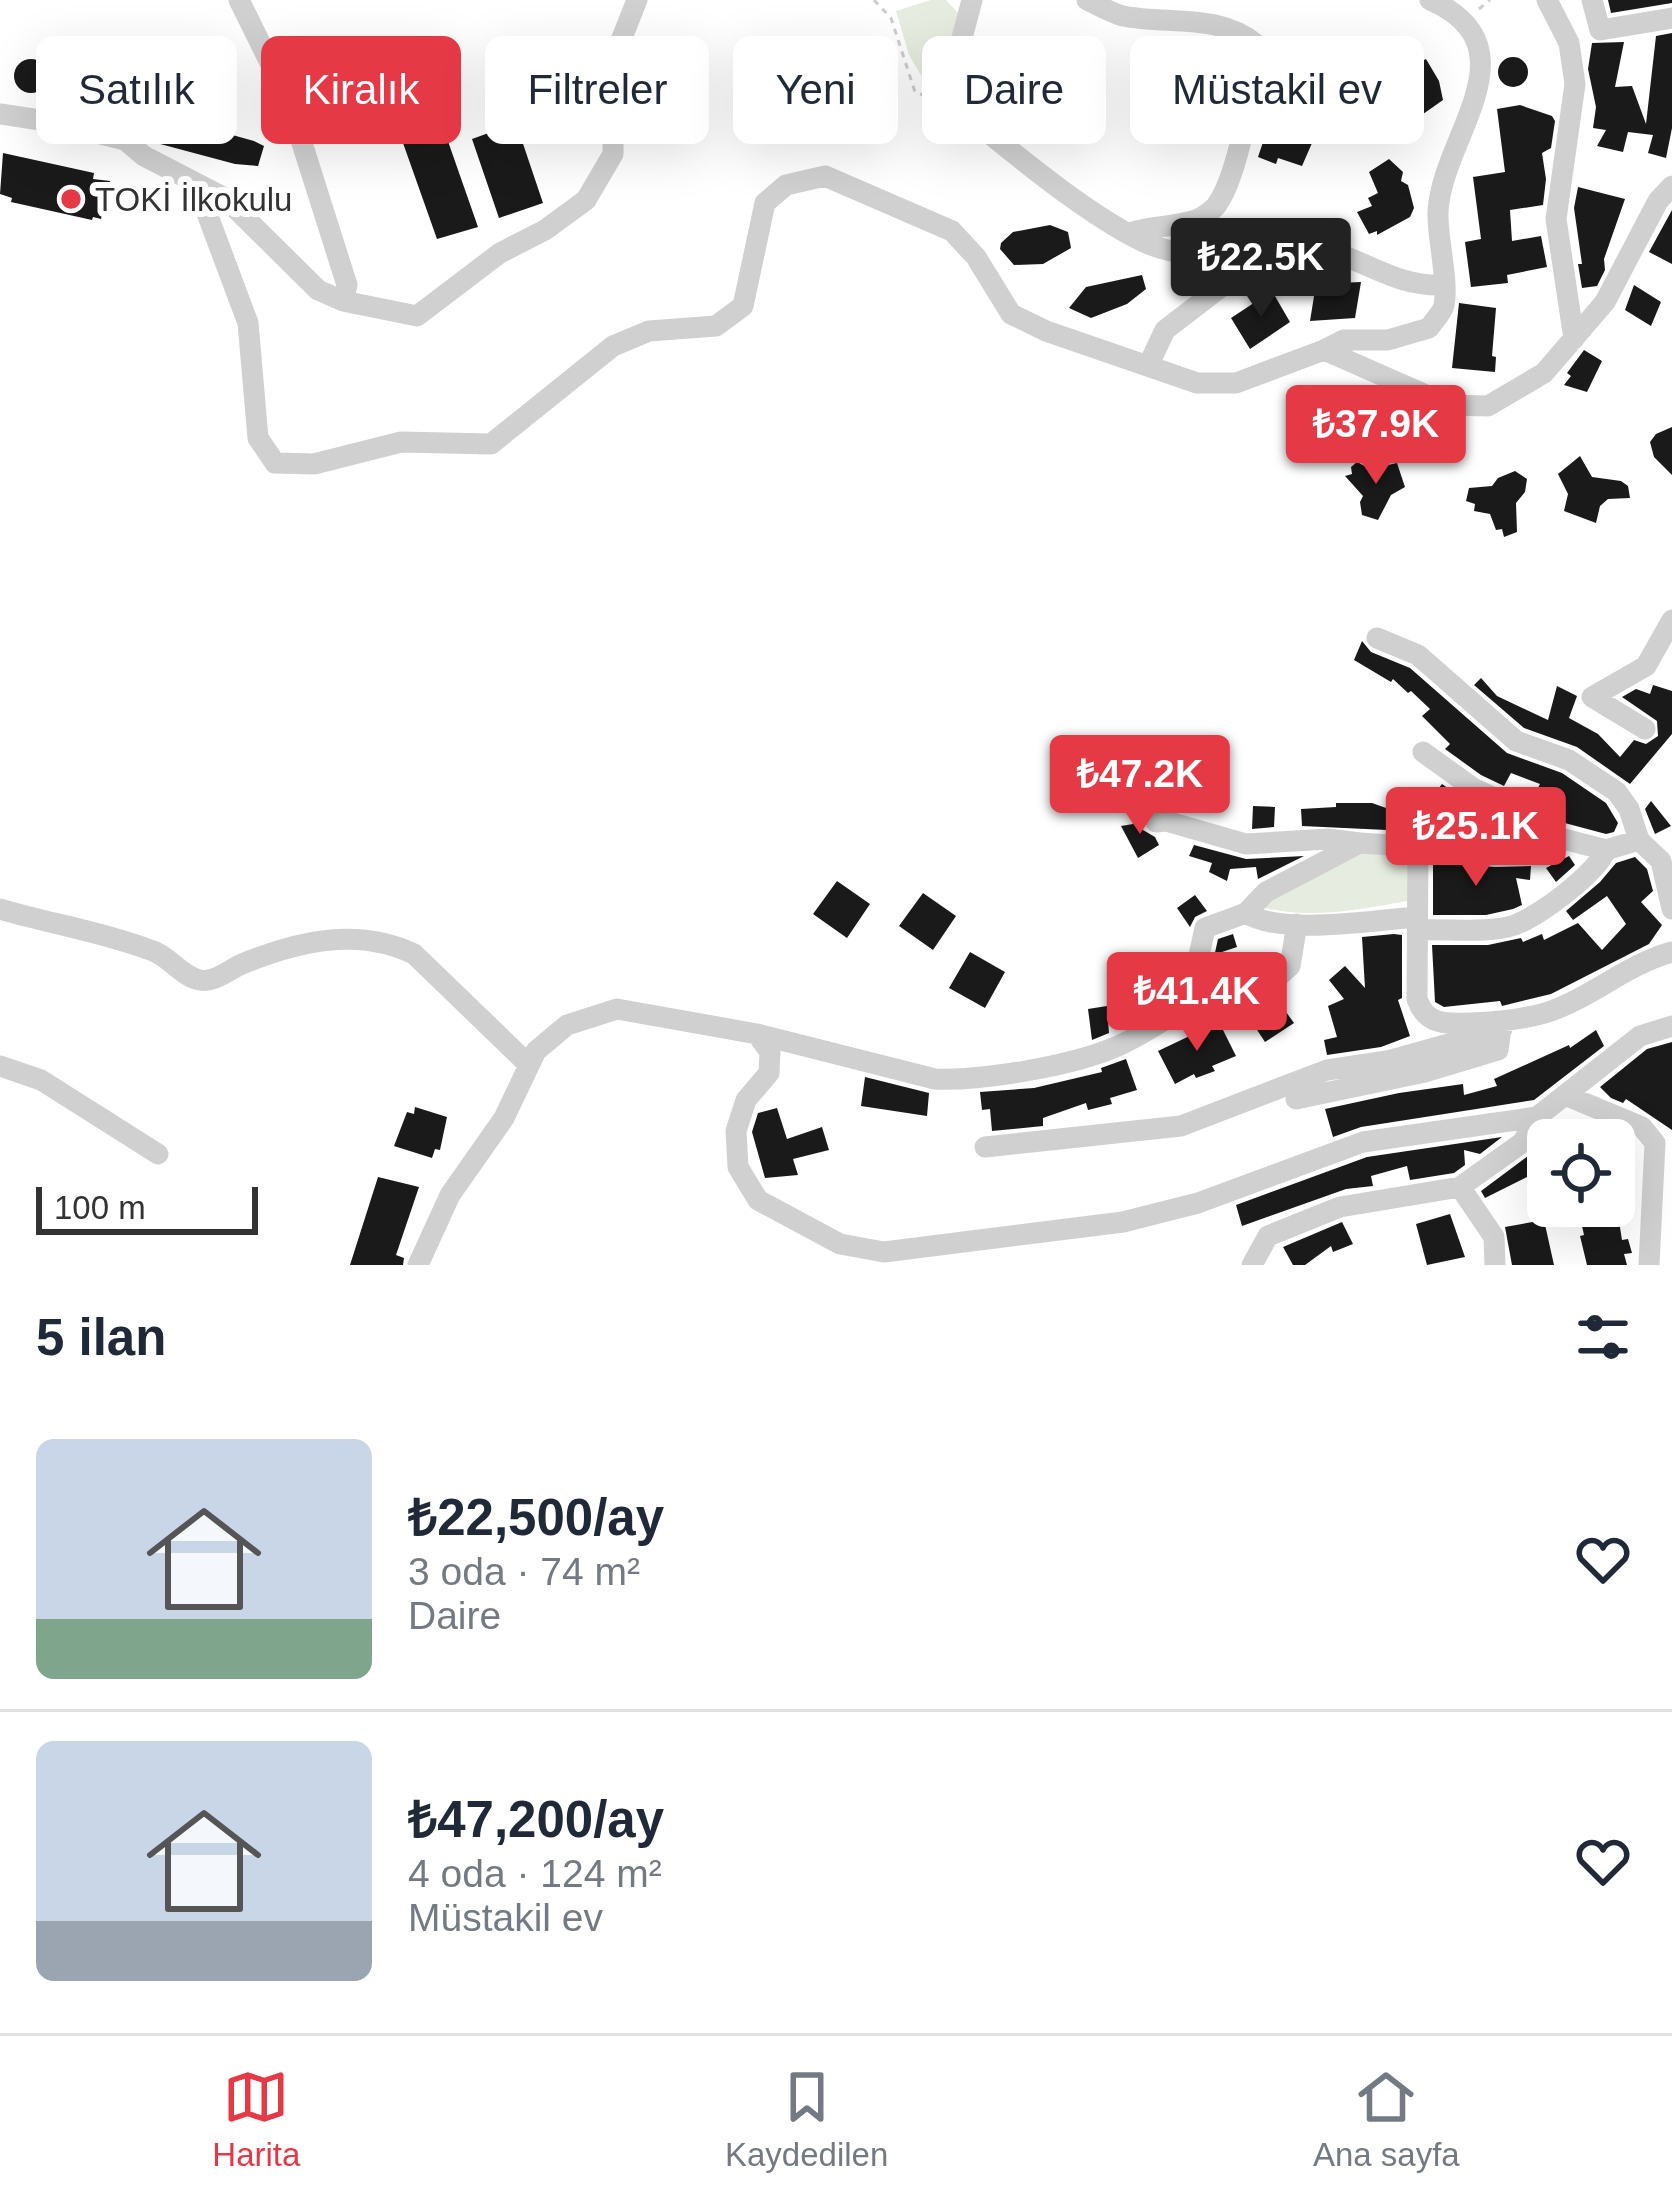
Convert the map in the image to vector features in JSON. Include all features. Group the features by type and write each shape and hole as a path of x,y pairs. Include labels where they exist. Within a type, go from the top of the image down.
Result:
{"street":[{"path":"238,0 288,99 347,286 343,301"},
{"path":"0,115 125,140 144,156 225,198 318,290 343,301 417,316 500,253 545,230 586,200 613,154 614,58 637,0"},
{"path":"962,36 972,0"},
{"path":"1087,0 1122,16 1180,18 1244,34 1257,45 1236,154 1218,205 1197,220 1130,233"},
{"path":"196,184 248,323 258,438 274,463 314,464 401,442 491,443 613,346 649,331 716,326 743,306 765,203 786,185 825,176 952,231 976,257 1011,314 1046,331 1197,382 1236,383 1344,340 1388,340 1429,328 1444,306 1438,209 1447,168 1478,98 1480,62 1474,32 1452,9 1430,0"},
{"path":"1547,0 1569,43 1576,84 1556,218 1574,339"},
{"path":"1592,0 1600,30 1672,18"},
{"path":"1002,144 1146,244 1249,260 1251,264 1242,273 1165,331 1148,366"},
{"path":"1324,350 1449,405 1488,406 1544,373 1605,302 1658,201 1672,186"},
{"path":"1249,260 1278,248 1311,248 1349,256 1413,285 1443,285"},
{"path":"1645,729 1592,698 1646,666 1672,620"},
{"path":"1377,638 1418,655 1516,741 1569,760 1617,792 1629,809 1639,840 1661,861 1672,909"},
{"path":"1424,752 1473,788 1523,811 1556,837 1606,850 1639,840"},
{"path":"1156,822 1246,844 1328,839 1496,852 1540,850 1556,837"},
{"path":"1188,1006 1204,928 1246,913 1266,892 1360,843"},
{"path":"1418,847 1417,999 1423,1014 1432,1021 1502,1025"},
{"path":"1420,930 1508,927 1529,919 1600,865 1606,850"},
{"path":"0,909 83,928 160,953 194,980 207,982 310,942 351,938 391,943 413,954 529,1065"},
{"path":"1246,913 1298,924 1407,919 1414,920 1420,930"},
{"path":"418,1265 450,1195 504,1118 536,1051 566,1025 617,1009 757,1034 935,1079 962,1080 1113,1048 1188,1006 1200,1008 1280,975 1290,965 1298,924"},
{"path":"985,1147 1181,1126 1327,1070 1387,1061 1548,1012 1652,957 1672,952"},
{"path":"1296,1099 1425,1072 1498,1050 1502,1025"},
{"path":"1252,1265 1268,1236 1340,1207 1460,1186 1523,1142 1537,1117 1640,1036 1672,1026"},
{"path":"757,1034 770,1052 769,1073 746,1100 736,1131 738,1167 758,1200 840,1244 884,1252 1123,1222 1198,1203 1363,1142 1537,1117"},
{"path":"0,1066 41,1079 158,1154"},
{"path":"1565,1095 1642,1127 1655,1143 1649,1265"},
{"path":"1460,1186 1494,1237 1495,1265"}],"path":[{"path":"874,0 891,18 914,92 922,95"}],"shaded area":[{"path":"946,0 958,13 956,36 922,36 922,77 909,55 896,11"},
{"path":"1370,850 1412,854 1413,900 1316,913 1258,906"}],"building":[{"path":"1608,0 1672,0 1672,3 1611,13"},
{"path":"1672,33 1672,128 1666,158 1648,153 1653,135 1628,132 1623,152 1597,146 1606,130 1593,128 1596,107 1588,69 1592,43 1624,42 1615,87 1632,86 1646,124 1656,36"},
{"path":"1513,57 1524,61 1528,72 1524,83 1513,87 1502,83 1498,72 1502,61"},
{"path":"1426,59 1439,81 1443,100 1424,113"},
{"path":"36,60 36,92 31,93 19,88 14,76 19,64"},
{"path":"1520,105 1555,121 1551,148 1542,153 1543,205 1510,210 1512,241 1541,236 1547,267 1507,275 1508,283 1471,287 1465,242 1481,239 1473,177 1505,172 1497,109"},
{"path":"485,134 485,144 523,144 543,203 499,218 472,139"},
{"path":"237,136 264,146 258,166 160,144 237,144"},
{"path":"403,144 449,144 478,227 437,239"},
{"path":"1262,144 1312,144 1302,166 1258,157"},
{"path":"3,153 94,173 93,179 110,181 101,219 11,202 12,198 0,194"},
{"path":"1389,159 1403,172 1401,181 1408,185 1414,208 1410,217 1377,235 1377,231 1369,234 1357,212 1372,206 1368,198 1378,193 1369,172"},
{"path":"1578,187 1625,199 1604,259 1605,270 1597,286 1582,288 1574,208"},
{"path":"1672,210 1672,264 1649,252"},
{"path":"1050,225 1068,232 1071,248 1043,264 1014,265 1000,249 1013,232"},
{"path":"1142,275 1146,289 1127,304 1091,318 1069,308 1086,287"},
{"path":"1361,282 1355,318 1310,321 1316,284"},
{"path":"1634,285 1661,302 1651,326 1625,310"},
{"path":"1272,291 1290,322 1250,349 1231,318"},
{"path":"1459,303 1496,308 1495,372 1452,368"},
{"path":"1584,350 1602,361 1587,392 1564,385"},
{"path":"1672,427 1672,475 1654,457 1650,442"},
{"path":"1580,456 1592,477 1628,486 1630,498 1608,499 1600,506 1596,523 1564,511 1568,494 1558,474"},
{"path":"1357,462 1370,469 1397,463 1405,487 1391,495 1378,520 1362,515 1363,496 1345,476 1352,474 1351,467"},
{"path":"1515,471 1527,479 1525,492 1516,503 1517,532 1504,537 1490,514 1474,511 1475,504 1466,501 1469,488 1492,486"},
{"path":"1362,641 1371,652 1410,668 1507,753 1562,773 1606,803 1618,823 1614,832 1561,822 1532,799 1540,784 1511,773 1504,786 1445,749 1450,744 1422,716 1430,709 1393,679 1354,660"},
{"path":"1481,678 1497,696 1548,720 1557,686 1577,696 1569,718 1598,734 1620,757 1634,740 1646,744 1658,736 1657,721 1622,697 1636,689 1650,694 1653,685 1672,691 1672,734 1630,784 1577,747 1524,728 1474,685"},
{"path":"1442,784 1530,836 1433,833 1411,819 1408,831 1302,826 1301,809 1336,807 1336,803 1372,803 1403,814 1414,791 1428,802"},
{"path":"1651,801 1671,826 1655,834 1645,809"},
{"path":"1253,806 1275,807 1274,827 1252,829"},
{"path":"1144,814 1143,830 1159,845 1138,858 1121,826 1133,824 1132,819"},
{"path":"1194,845 1246,859 1304,856 1258,879 1256,867 1230,869 1227,881 1209,872 1212,863 1189,856"},
{"path":"1569,856 1575,865 1556,882 1546,868"},
{"path":"1635,857 1647,869 1653,891 1641,902 1662,925 1649,944 1551,994 1502,1006 1500,1001 1444,1007 1435,1002 1432,945 1488,945 1521,938 1523,942 1542,934 1544,940 1578,923 1602,950 1626,924 1607,896 1573,920 1566,911 1616,863"},
{"path":"1433,863 1531,866 1530,880 1516,878 1522,905 1513,909 1486,915 1433,915"},
{"path":"837,881 870,904 847,938 813,914"},
{"path":"923,893 956,916 933,950 899,926"},
{"path":"1195,895 1207,911 1195,917 1190,927 1177,908"},
{"path":"1233,934 1237,947 1222,952 1234,978 1207,989 1218,939"},
{"path":"1402,935 1402,998 1398,1000 1410,1036 1381,1047 1327,1055 1324,1040 1337,1037 1328,1006 1344,999 1329,980 1345,966 1365,988 1362,937"},
{"path":"970,952 1005,972 985,1008 949,988"},
{"path":"1177,953 1175,984 1145,983 1148,955"},
{"path":"1273,994 1294,1023 1265,1042 1242,1007"},
{"path":"1107,1006 1109,1033 1092,1040 1088,1009"},
{"path":"1219,1022 1236,1056 1212,1066 1215,1071 1196,1078 1194,1074 1175,1084 1158,1051"},
{"path":"1596,1030 1604,1046 1534,1100 1361,1127 1333,1137 1325,1109 1463,1084 1464,1095 1497,1086 1494,1079 1570,1048"},
{"path":"1672,1042 1672,1130 1626,1099 1623,1103 1611,1098 1600,1087 1647,1049"},
{"path":"1126,1059 1137,1090 1110,1098 1112,1104 1088,1110 1086,1103 1043,1118 1043,1126 992,1131 990,1109 982,1110 980,1092 1034,1088 1102,1072 1101,1068"},
{"path":"865,1077 929,1093 927,1116 861,1106"},
{"path":"415,1107 447,1117 440,1150 435,1149 432,1158 394,1146 407,1112 414,1114"},
{"path":"777,1108 787,1139 822,1127 829,1150 793,1159 798,1175 765,1178 752,1132 758,1113"},
{"path":"1502,1137 1480,1154 1464,1150 1465,1165 1454,1173 1410,1180 1407,1166 1371,1176 1373,1186 1346,1189 1242,1226 1236,1205 1367,1157"},
{"path":"1527,1157 1527,1177 1485,1198 1481,1191"},
{"path":"378,1177 419,1187 396,1255 404,1258 403,1265 350,1265"},
{"path":"1450,1214 1465,1257 1427,1265 1416,1224"},
{"path":"1342,1222 1353,1244 1333,1252 1331,1246 1305,1265 1293,1265 1283,1247"},
{"path":"1527,1223 1527,1227 1546,1227 1554,1265 1512,1265 1505,1227"},
{"path":"1582,1227 1620,1227 1622,1240 1628,1239 1632,1253 1624,1254 1627,1265 1587,1265 1580,1236 1584,1235"}],"place":[{"name":"TOKİ İlkokulu","path":"71,199"}]}
